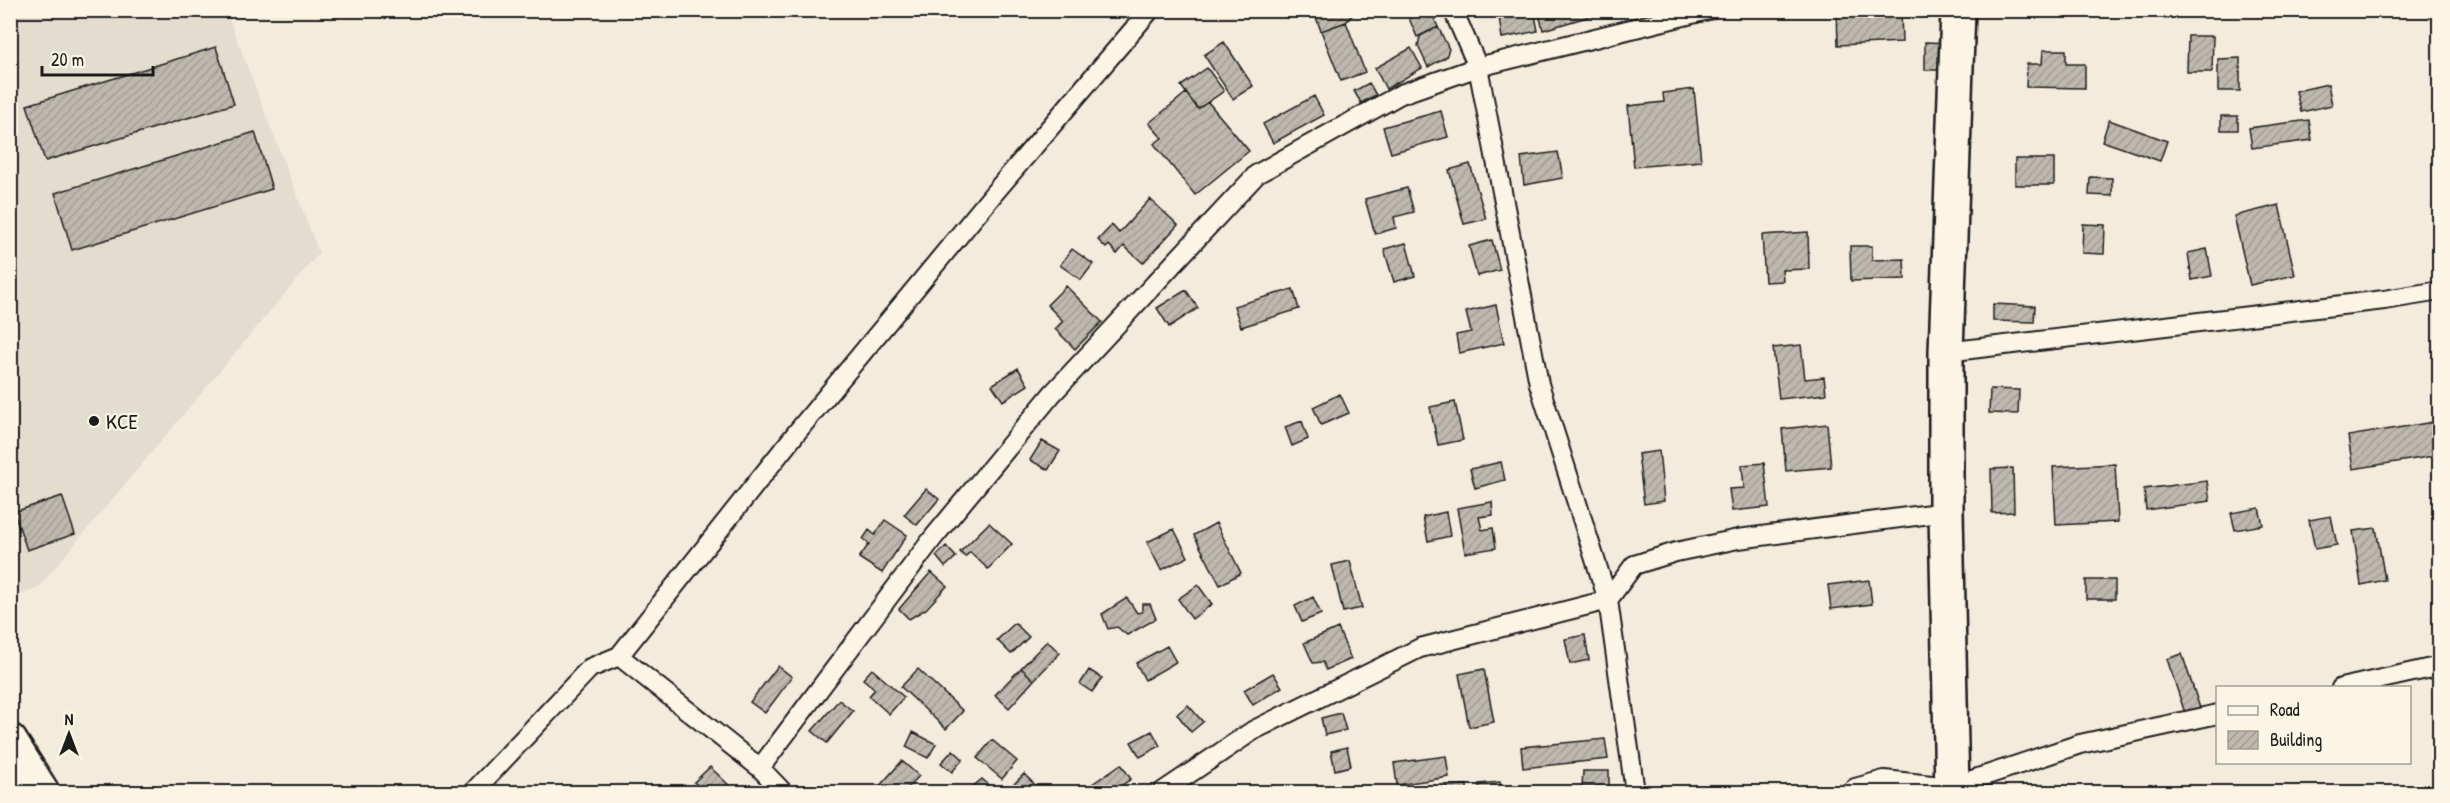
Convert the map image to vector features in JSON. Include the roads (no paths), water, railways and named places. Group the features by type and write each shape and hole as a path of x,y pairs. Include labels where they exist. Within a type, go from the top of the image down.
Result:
{"street":[{"path":"1952,790 1946,512 1946,352 1958,10"},
{"path":"10,741 42,792"}],"lane":[{"path":"473,792 590,668 619,656 796,432 1150,10"},
{"path":"1453,10 1478,67 1539,384 1608,600 1635,792"},
{"path":"760,768 933,538 1052,394 1257,174 1401,94 1478,67 1708,10"},
{"path":"1946,352 2384,300 2439,291"},
{"path":"1162,792 1254,730 1420,648 1608,600 1634,566 1676,552 1738,539 1946,512"},
{"path":"619,656 760,768 783,792"},
{"path":"2346,686 2439,666"},
{"path":"1850,792 1855,788 1884,780 1952,790 2080,744 2216,714"}],"place":[{"name":"KCE","path":"94,421"}]}
